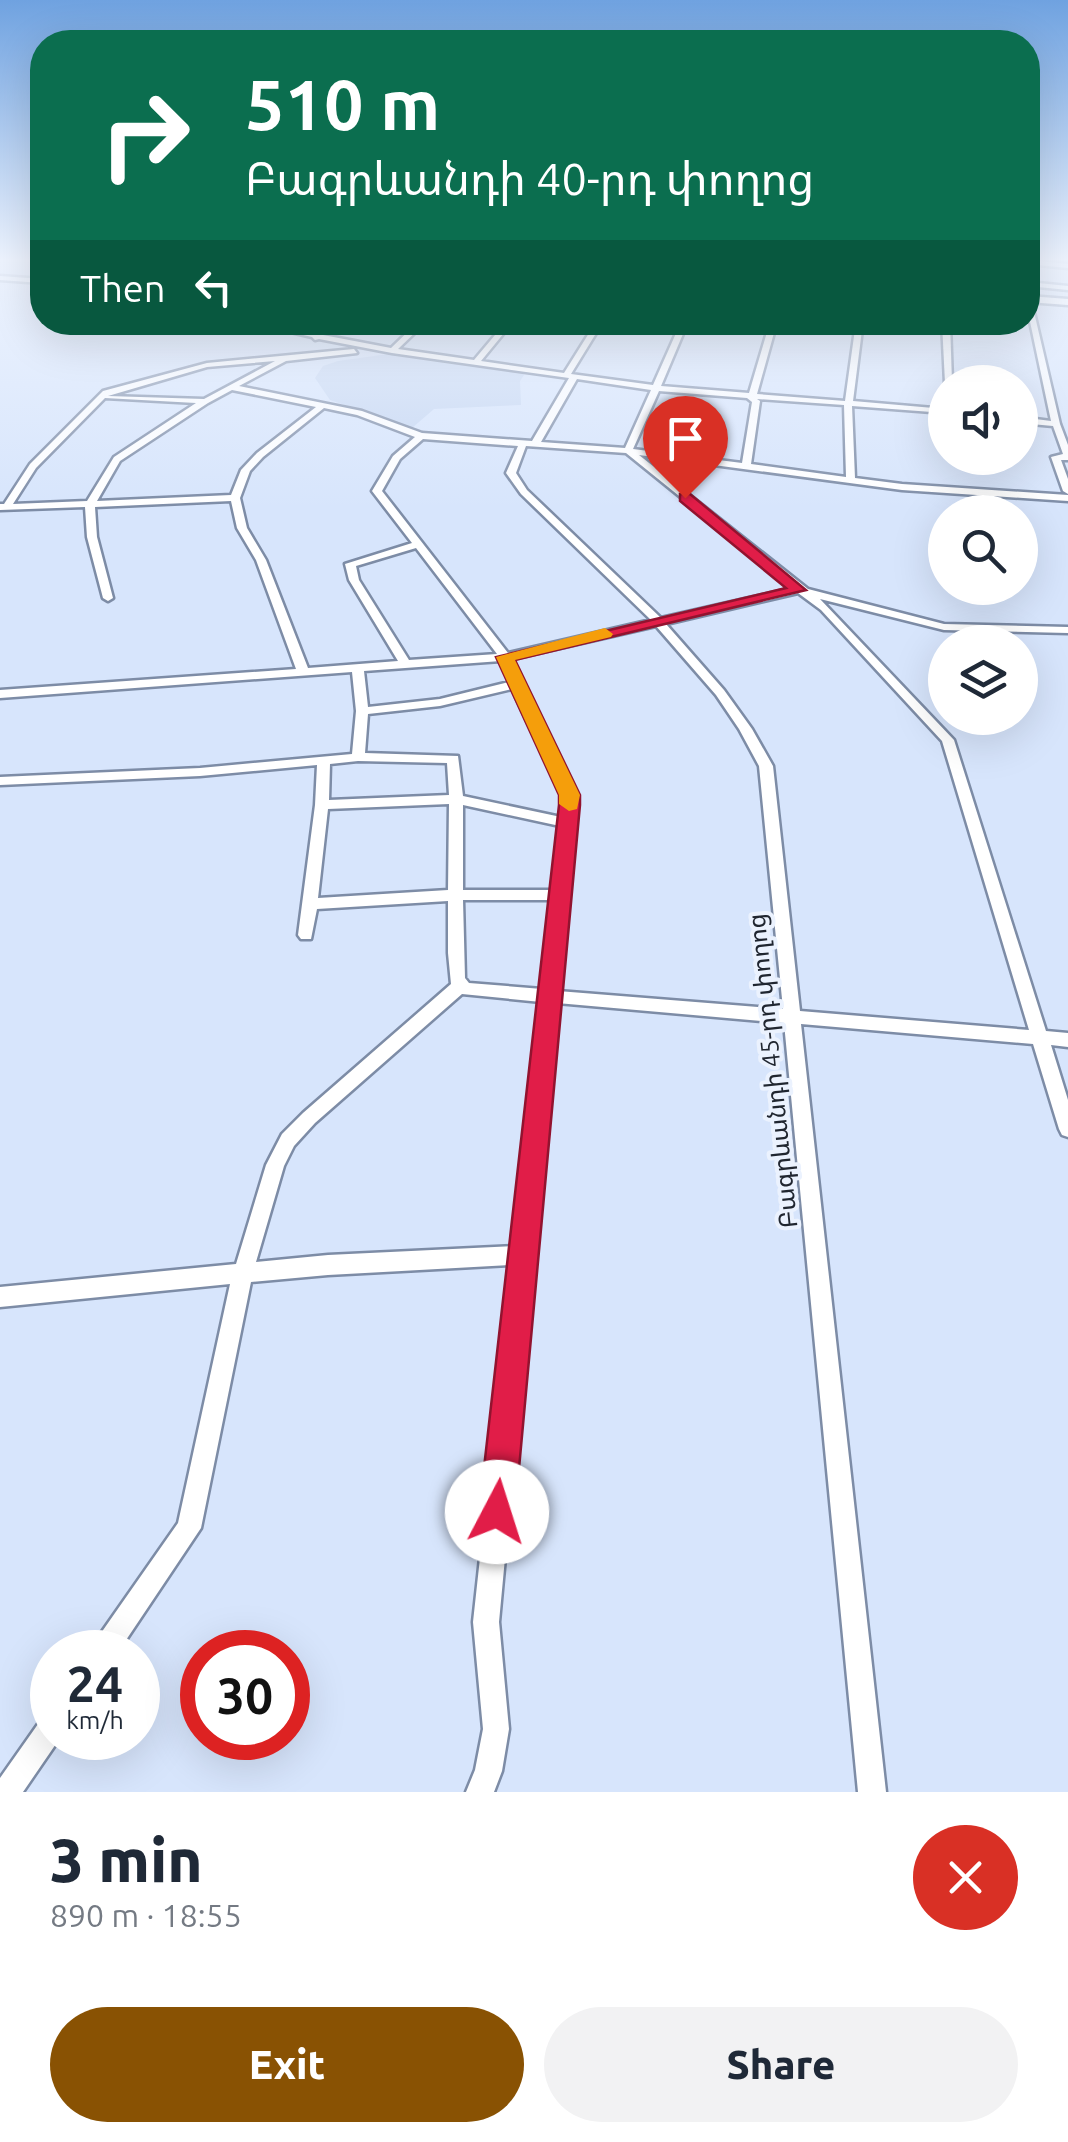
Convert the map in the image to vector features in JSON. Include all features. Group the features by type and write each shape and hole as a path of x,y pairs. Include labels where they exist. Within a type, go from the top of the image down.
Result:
{"street":[{"path":"336,342 751,400 928,411"},
{"path":"392,351 402,342"},
{"path":"474,364 493,342"},
{"path":"529,444 589,342"},
{"path":"628,452 676,342"},
{"path":"751,400 768,342"},
{"path":"851,481 848,406 857,342"},
{"path":"231,387 359,412 420,436 628,452 851,481 1068,494 1055,457 1066,457 1035,342"},
{"path":"3,506 34,466 99,399 130,385 265,356 285,359 373,348"},
{"path":"108,598 92,537 90,504 117,458 205,401 285,359"},
{"path":"99,399 205,401"},
{"path":"746,466 756,401 751,400"},
{"path":"304,673 260,560 242,528 235,498 253,462 322,406"},
{"path":"1038,422 1056,424"},
{"path":"420,436 396,458 377,485 505,657 569,795 486,1622 499,1736 492,1768 480,1792"},
{"name":"Բագրևանդի 45-րդ փողոց","path":"529,444 511,473 524,492 655,622 747,725 766,766 872,1792"},
{"path":"628,452 798,590 826,608 948,740 1068,1129"},
{"path":"3,506 235,498"},
{"path":"406,665 354,580 350,564 418,544"},
{"path":"0,694 505,657 798,590 944,627 1068,630"},
{"path":"358,669 362,711 358,757"},
{"path":"362,711 424,709 516,684"},
{"path":"0,781 358,757 453,758 457,799 455,955 460,986"},
{"path":"306,935 324,760"},
{"path":"322,805 457,799 565,823"},
{"path":"310,904 456,895 559,895"},
{"path":"118,1630 189,1528 243,1273 275,1165 288,1140 460,986 791,1019 1068,1040"},
{"path":"2,1299 243,1273 521,1255"},
{"path":"7,1792 30,1758"}],"shaded area":[{"path":"396,353 526,372 520,381 521,405 434,409 412,428 330,400 315,378 323,366 338,361"}],"slow traffic":[{"path":"569,804 569,795 505,657 605,634"}],"route":[{"path":"497,1512 569,805 569,795 505,657 798,590 685,498"}]}
